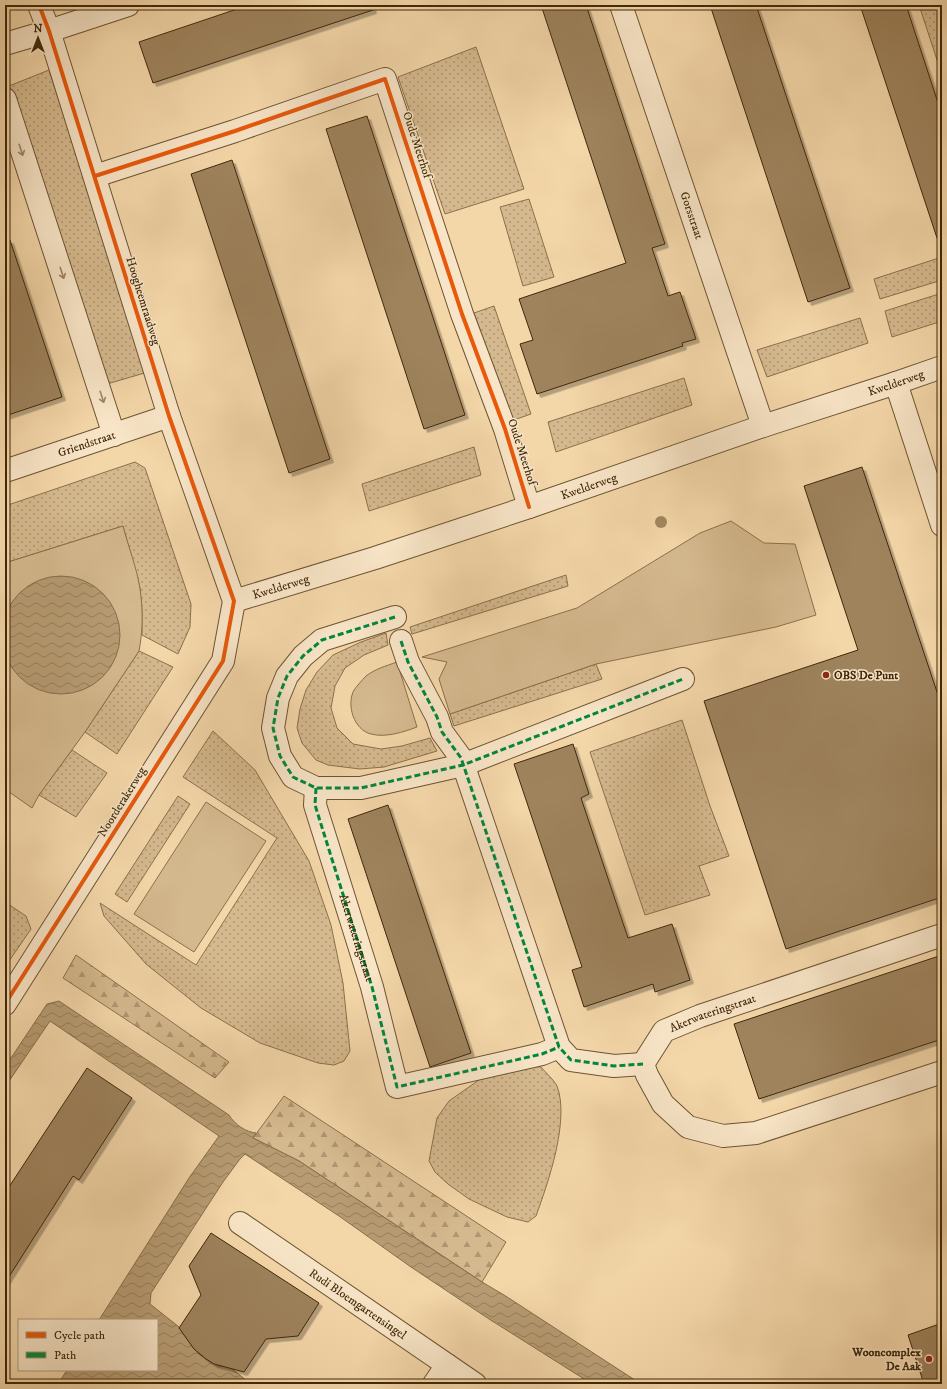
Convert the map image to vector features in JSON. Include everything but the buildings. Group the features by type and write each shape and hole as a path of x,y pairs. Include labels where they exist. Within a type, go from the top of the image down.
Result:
{"street":[{"name":"Hoogheemraadweg","path":"39,5 49,31 169,416 234,601"},
{"path":"5,44 128,5"},
{"name":"Gorsstraat","path":"621,5 763,426"},
{"name":"Oude Meerhof","path":"94,176 235,131 385,79 462,314 505,429 529,507"},
{"path":"5,99 114,435"},
{"name":"Kwelderweg","path":"234,601 375,558 529,507 763,426 942,367"},
{"path":"896,383 942,524"},
{"name":"Griendstraat","path":"5,471 169,416"},
{"name":"Noorderakerweg","path":"5,1004 223,660 234,601"},
{"path":"395,617 322,640 303,656 288,676 278,698 273,728 280,756 292,777 316,788 361,788 463,765 683,679"},
{"path":"401,641 408,662 438,717 442,732 461,758 559,1047 571,1060 614,1066 643,1064 663,1104 688,1127 723,1136 756,1133 942,1072"},
{"name":"Akerwateringstraat","path":"316,788 315,805 372,987 397,1087 542,1054 559,1047"},
{"name":"Akerwateringstraat","path":"643,1064 664,1031 700,1016 942,935"},
{"name":"Rudi Bloemgartensingel","path":"240,1223 446,1365 476,1384"},
{"path":"434,1384 446,1365"}],"green space":[{"path":"919,5 942,5 942,75"},
{"path":"476,47 524,189 445,214 398,77"},
{"path":"49,70 148,372 107,384 9,86"},
{"path":"529,199 554,277 523,286 500,207"},
{"path":"942,257 942,280 880,299 874,279"},
{"path":"942,293 942,321 892,337 885,311"},
{"path":"494,306 531,414 511,421 474,313"},
{"path":"860,318 868,343 767,377 757,350"},
{"path":"684,378 692,405 556,452 548,422"},
{"path":"474,447 481,475 369,511 362,484"},
{"path":"135,462 145,468 191,604 190,627 178,654 142,635 140,588 123,526 5,563 5,506"},
{"path":"731,521 764,543 795,544 816,615 776,627 596,664 450,714 439,679 447,662 422,657 577,608 700,533"},
{"path":"123,526 139,581 142,627 139,651 85,732 39,795 32,808 5,789 5,563"},
{"path":"566,575 568,586 412,634 410,627"},
{"path":"386,633 388,645 364,655 345,668 335,686 331,708 337,728 353,744 381,749 402,746 430,738 437,751 384,767 360,769 328,765 316,760 302,743 297,728 300,709 306,690 317,672 333,655 361,642"},
{"path":"139,651 173,667 117,754 85,732"},
{"path":"397,662 417,727 388,735 376,735 365,732 356,722 351,709 354,690 369,674"},
{"path":"596,664 602,679 454,726 450,714"},
{"path":"682,720 710,806 729,856 699,866 710,895 645,915 590,752"},
{"path":"213,731 255,770 309,861 331,925 343,983 350,1051 344,1061 334,1065 318,1063 260,1043 201,1008 146,964 104,916 100,903 196,965 277,838 183,777"},
{"path":"72,750 107,773 76,817 39,795"},
{"path":"178,796 190,804 127,902 115,894"},
{"path":"206,802 266,841 194,952 134,914"},
{"path":"5,902 26,916 31,929 5,967"},
{"path":"76,955 229,1062 215,1078 63,978"},
{"path":"527,1066 541,1067 556,1084 560,1100 561,1116 556,1151 546,1187 536,1216 528,1222 507,1217 469,1199 448,1184 435,1172 429,1161 437,1118 449,1101 486,1075"},
{"path":"284,1096 506,1242 482,1282 299,1161 253,1138"}],"water":[{"path":"61,576 72,577 83,581 94,586 103,593 110,602 115,613 119,624 119,646 115,657 110,668 103,677 94,684 83,689 72,693 61,694 50,693 39,689 28,684 19,677 12,668 7,657 3,646 2,635 3,624 7,613 12,602 19,593 28,586 39,581 50,577"},
{"path":"59,1001 229,1115 234,1122 241,1127 256,1133 253,1138 299,1161 482,1282 641,1384 592,1384 489,1319 411,1267 339,1216 245,1154 223,1182 151,1293 150,1304 251,1384 58,1384 66,1371 158,1371 158,1319 100,1319 189,1178 219,1136 50,1021 5,1087 5,1067 47,1004"}],"marked path":[{"path":"395,617 322,640 303,656 287,676 278,698 273,728 280,756 293,777 316,788 361,788 463,765 683,679"},
{"path":"401,641 408,662 437,717 442,732 461,758 559,1047 571,1060 614,1066 643,1064"},
{"path":"316,788 315,805 372,987 397,1087 542,1054 559,1047"}],"cycle path":[{"path":"5,1004 223,661 234,601 169,416 49,31 39,5"},
{"path":"95,176 235,131 385,79 462,314 505,429 529,507"}],"place":[{"name":"OBS De Punt","path":"826,675"},
{"name":"Wooncomplex De Aak","path":"929,1359"}]}
